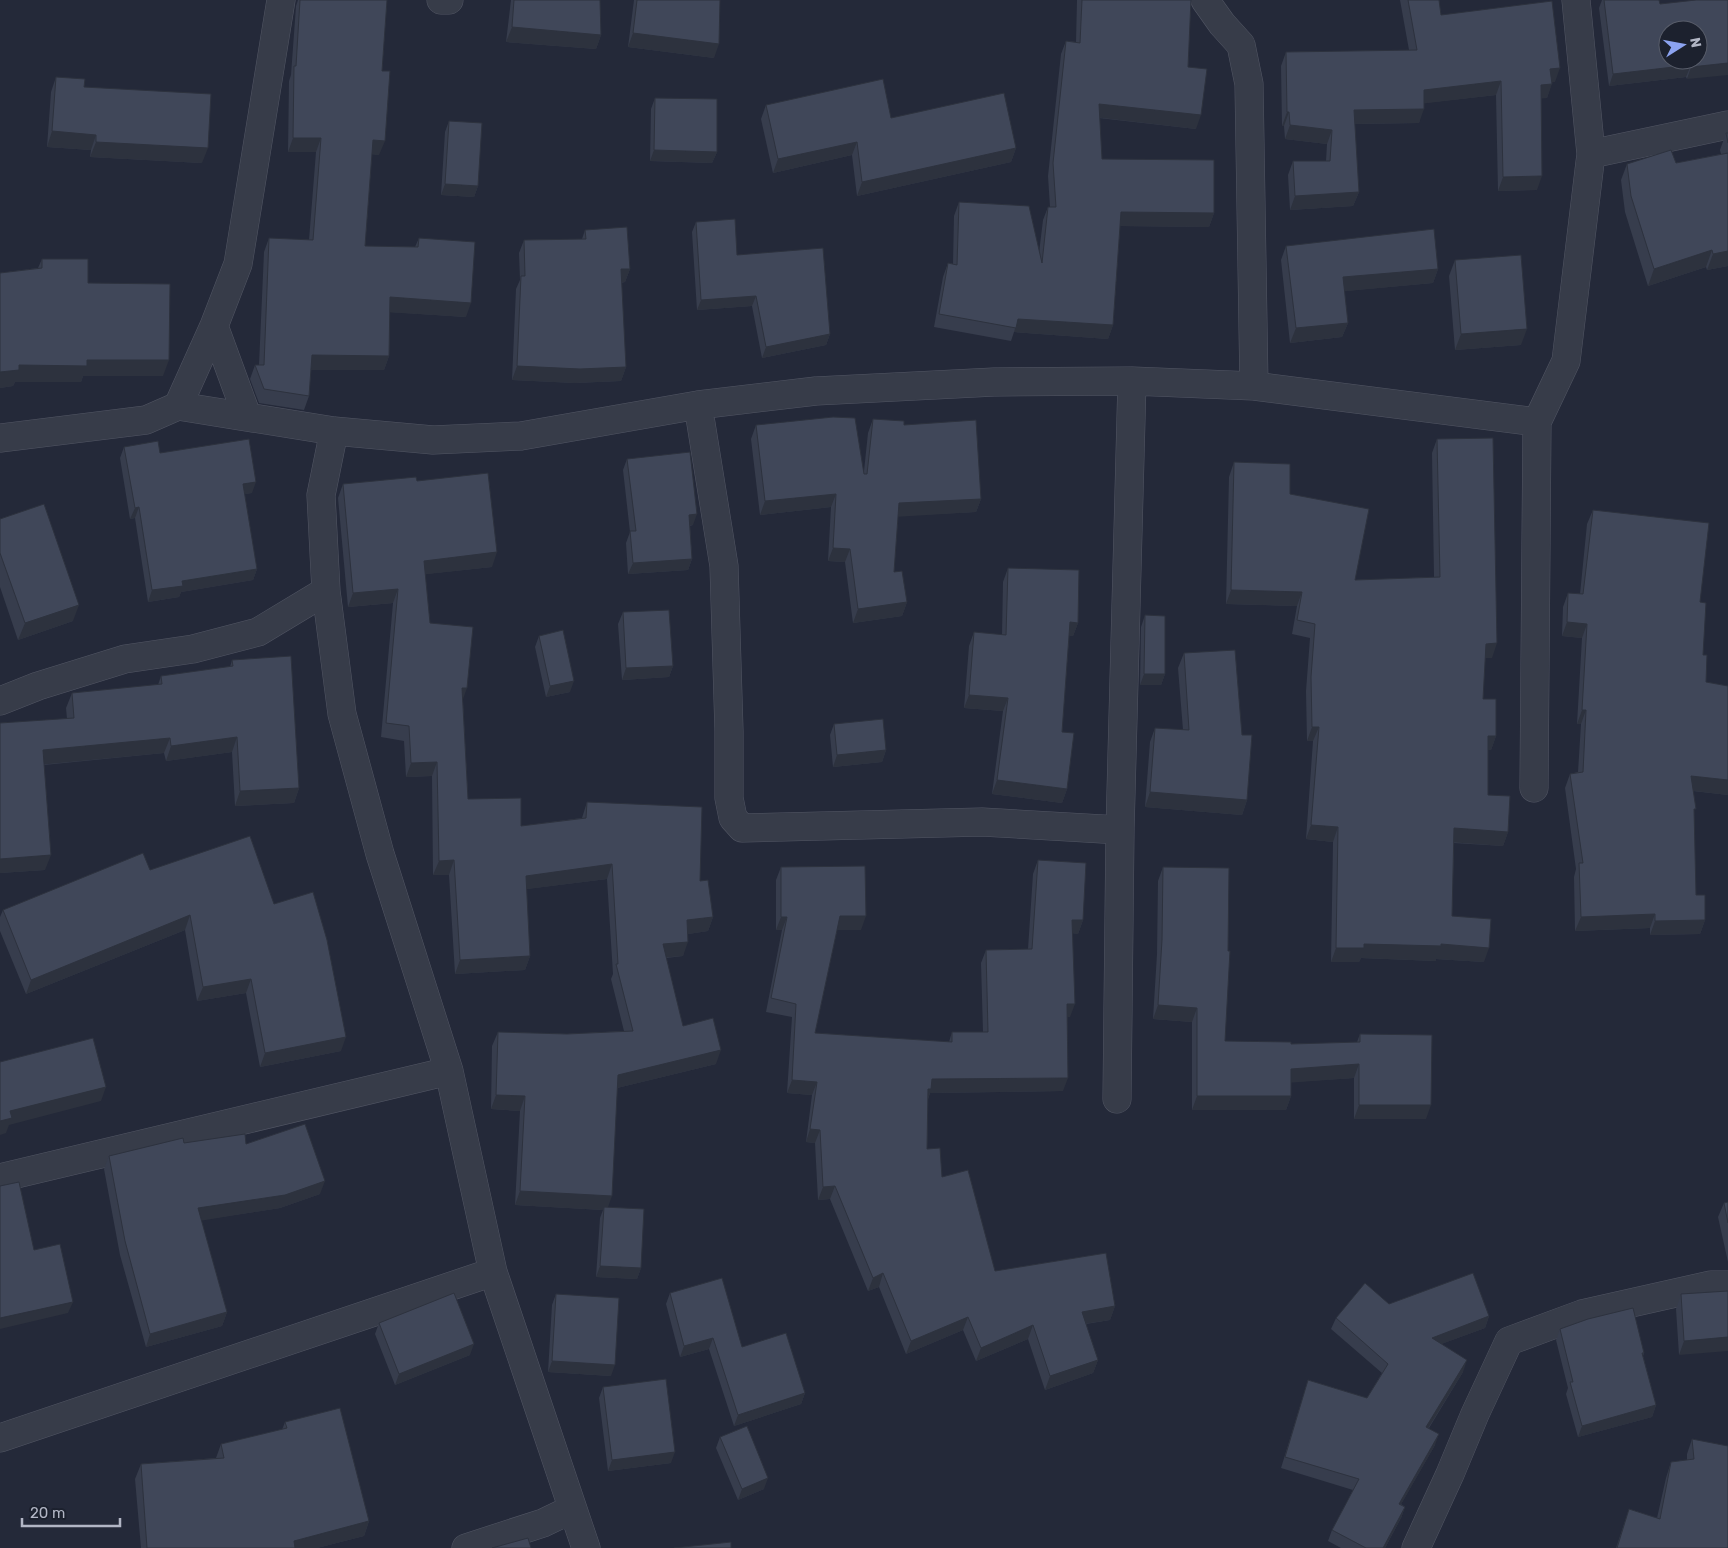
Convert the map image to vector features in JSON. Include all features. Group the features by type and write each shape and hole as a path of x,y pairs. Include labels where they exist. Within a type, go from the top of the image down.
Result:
{"street":[{"path":"178,406 214,326 238,264 281,0"},
{"path":"441,0 449,0"},
{"path":"1205,0 1222,24 1242,45 1249,84 1254,386"},
{"path":"1534,788 1537,422 1566,360 1591,154 1576,0"},
{"path":"1591,154 1728,125"},
{"path":"214,326 247,416"},
{"path":"1117,1099 1120,830 1132,380"},
{"path":"0,438 146,420 178,406 334,431 433,440 521,436 698,405 816,391 994,382 1132,380 1254,386 1537,422"},
{"path":"698,405 724,566 730,798 733,818 742,828 982,822 1120,830"},
{"path":"334,431 321,495 326,591 342,714 380,854 449,1071 493,1272 586,1548"},
{"path":"0,701 38,686 125,658 193,649 258,632 326,591"},
{"path":"0,1178 449,1071"},
{"path":"0,1438 493,1272"},
{"path":"1416,1548 1509,1341 1582,1314 1711,1285 1728,1285"},
{"path":"466,1548 543,1523 572,1509"}],"building":[{"path":"300,0 387,0 382,71 390,71 385,141 373,140 365,246 418,247 419,238 475,242 471,303 390,297 389,356 312,355 309,396 264,389 255,365 264,365 269,238 313,240 321,138 293,138 294,66 296,66"},
{"path":"514,0 600,0 601,35 512,27"},
{"path":"637,0 720,0 719,44 633,33"},
{"path":"1082,0 1191,0 1188,67 1207,69 1201,115 1099,104 1102,159 1214,160 1214,213 1121,212 1113,325 1018,319 1016,328 939,314 948,263 957,265 959,202 1029,206 1042,263 1048,207 1056,207 1053,163 1066,41 1080,43"},
{"path":"1408,0 1439,0 1441,15 1552,1 1560,68 1550,69 1552,84 1541,85 1542,176 1503,177 1501,81 1424,90 1424,109 1354,110 1359,192 1295,196 1293,161 1330,161 1332,130 1290,125 1289,112 1287,112 1286,52 1417,50"},
{"path":"1604,0 1659,0 1660,4 1696,0 1728,0 1728,63 1708,65 1708,20 1658,20 1658,69 1613,74"},
{"path":"56,77 85,79 84,87 211,94 208,148 96,142 96,135 52,131"},
{"path":"883,79 891,118 1004,93 1016,148 862,182 857,142 778,159 766,105"},
{"path":"655,98 717,99 717,152 654,150"},
{"path":"449,121 482,123 478,186 445,184"},
{"path":"1671,150 1676,163 1728,153 1728,251 1713,254 1712,250 1654,269 1631,196 1627,164"},
{"path":"735,219 737,255 823,248 830,334 766,347 756,296 701,300 696,222"},
{"path":"627,227 630,269 621,269 626,367 580,369 517,366 521,276 525,276 524,240 586,239 585,230"},
{"path":"1434,229 1438,269 1343,277 1348,323 1296,328 1286,246"},
{"path":"1521,255 1527,329 1461,334 1455,260"},
{"path":"42,259 88,259 88,283 170,284 169,360 87,360 87,366 19,365 19,370 0,372 0,273 42,268"},
{"path":"833,417 855,418 864,474 867,474 873,419 904,421 904,425 976,420 981,499 899,503 894,572 902,571 907,602 858,609 850,549 833,548 836,494 765,501 756,425"},
{"path":"1493,438 1497,643 1486,644 1483,699 1496,699 1496,736 1488,736 1488,795 1510,796 1508,832 1454,828 1452,916 1491,919 1489,948 1441,944 1441,946 1364,944 1364,948 1336,948 1338,827 1311,825 1319,727 1312,727 1311,677 1315,624 1297,620 1302,592 1231,590 1234,462 1290,464 1290,494 1369,509 1355,580 1440,577 1437,439"},
{"path":"249,439 256,482 243,484 257,569 182,581 183,586 152,590 139,507 135,508 124,447 158,441 160,453"},
{"path":"690,452 697,514 689,515 692,559 633,563 630,531 636,531 627,459"},
{"path":"488,473 497,552 424,561 430,623 473,627 467,688 462,688 468,799 521,798 521,826 586,818 587,802 702,807 700,881 708,880 713,917 687,920 688,942 663,944 683,1026 713,1018 721,1050 618,1075 612,1196 520,1191 525,1096 496,1095 498,1032 567,1034 633,1031 616,964 618,964 612,864 526,876 530,956 460,960 454,860 439,861 437,762 411,763 409,726 386,723 398,589 353,593 343,484 416,477 417,481"},
{"path":"44,504 79,605 25,623 0,553 0,519"},
{"path":"1593,510 1709,523 1700,602 1706,603 1703,655 1707,655 1706,682 1728,686 1728,780 1691,776 1696,809 1694,809 1696,895 1705,895 1705,920 1655,921 1655,914 1581,917 1579,863 1583,863 1570,774 1583,772 1586,710 1582,710 1587,624 1567,622 1568,593 1583,594"},
{"path":"1008,568 1079,570 1078,623 1070,622 1062,732 1074,733 1067,789 997,780 1008,698 969,695 974,632 1006,635"},
{"path":"669,610 673,666 626,668 623,612"},
{"path":"1145,615 1165,616 1165,674 1144,674"},
{"path":"563,630 574,681 550,686 539,636"},
{"path":"1235,650 1242,735 1252,735 1247,800 1150,792 1155,728 1189,730 1184,653"},
{"path":"291,656 299,788 240,791 237,737 171,746 170,738 43,750 51,855 0,859 0,723 74,718 72,693 162,684 161,676 233,666 232,660"},
{"path":"883,719 886,750 837,755 834,724"},
{"path":"250,836 274,904 313,892 327,940 346,1037 265,1053 251,979 203,987 190,915 31,980 3,910 143,853 150,870"},
{"path":"1038,860 1086,863 1083,920 1072,920 1075,1004 1067,1004 1068,1078 932,1079 931,1089 928,1089 927,1149 940,1148 942,1177 968,1170 995,1271 1106,1253 1115,1306 1082,1312 1098,1360 1050,1376 1033,1325 981,1348 968,1317 911,1341 883,1273 873,1278 835,1186 823,1187 820,1130 810,1129 817,1082 792,1080 796,1004 771,998 787,917 781,917 781,867 865,866 866,916 840,916 815,1033 952,1042 952,1032 988,1032 986,950 1032,949"},
{"path":"1163,867 1229,868 1228,951 1230,951 1225,1041 1291,1042 1291,1044 1360,1042 1360,1034 1432,1035 1431,1105 1359,1105 1359,1064 1291,1069 1291,1096 1197,1096 1197,1008 1158,1005 1162,940"},
{"path":"93,1038 106,1087 10,1111 12,1118 0,1121 0,1062"},
{"path":"305,1124 325,1181 285,1195 198,1208 227,1312 150,1334 125,1241 109,1156 183,1138 184,1143 245,1134 246,1144"},
{"path":"19,1182 34,1250 60,1244 73,1302 0,1318 0,1186"},
{"path":"1728,1202 1728,1223 1724,1203"},
{"path":"604,1207 644,1209 641,1268 600,1266"},
{"path":"1473,1273 1489,1316 1432,1338 1467,1360 1426,1427 1439,1434 1399,1504 1405,1507 1383,1548 1366,1548 1332,1530 1359,1479 1285,1457 1308,1380 1367,1398 1388,1364 1336,1318 1365,1283 1389,1304"},
{"path":"722,1278 742,1347 786,1333 805,1393 738,1415 713,1338 684,1346 670,1293"},
{"path":"1728,1291 1728,1337 1684,1341 1681,1294"},
{"path":"454,1293 474,1344 399,1374 379,1323"},
{"path":"556,1294 619,1298 615,1365 552,1361"},
{"path":"1633,1308 1644,1353 1642,1353 1656,1405 1582,1426 1570,1382 1573,1382 1560,1329 1588,1319"},
{"path":"666,1379 675,1452 612,1460 603,1387"},
{"path":"340,1408 369,1521 294,1541 295,1548 147,1548 141,1464 224,1458 221,1444 287,1428 285,1422"},
{"path":"747,1426 768,1478 742,1489 720,1437"},
{"path":"1692,1439 1728,1446 1728,1548 1617,1548 1629,1509 1660,1519 1671,1462 1694,1459"},
{"path":"528,1538 531,1548 492,1548"},
{"path":"731,1542 731,1548 674,1548"}]}
